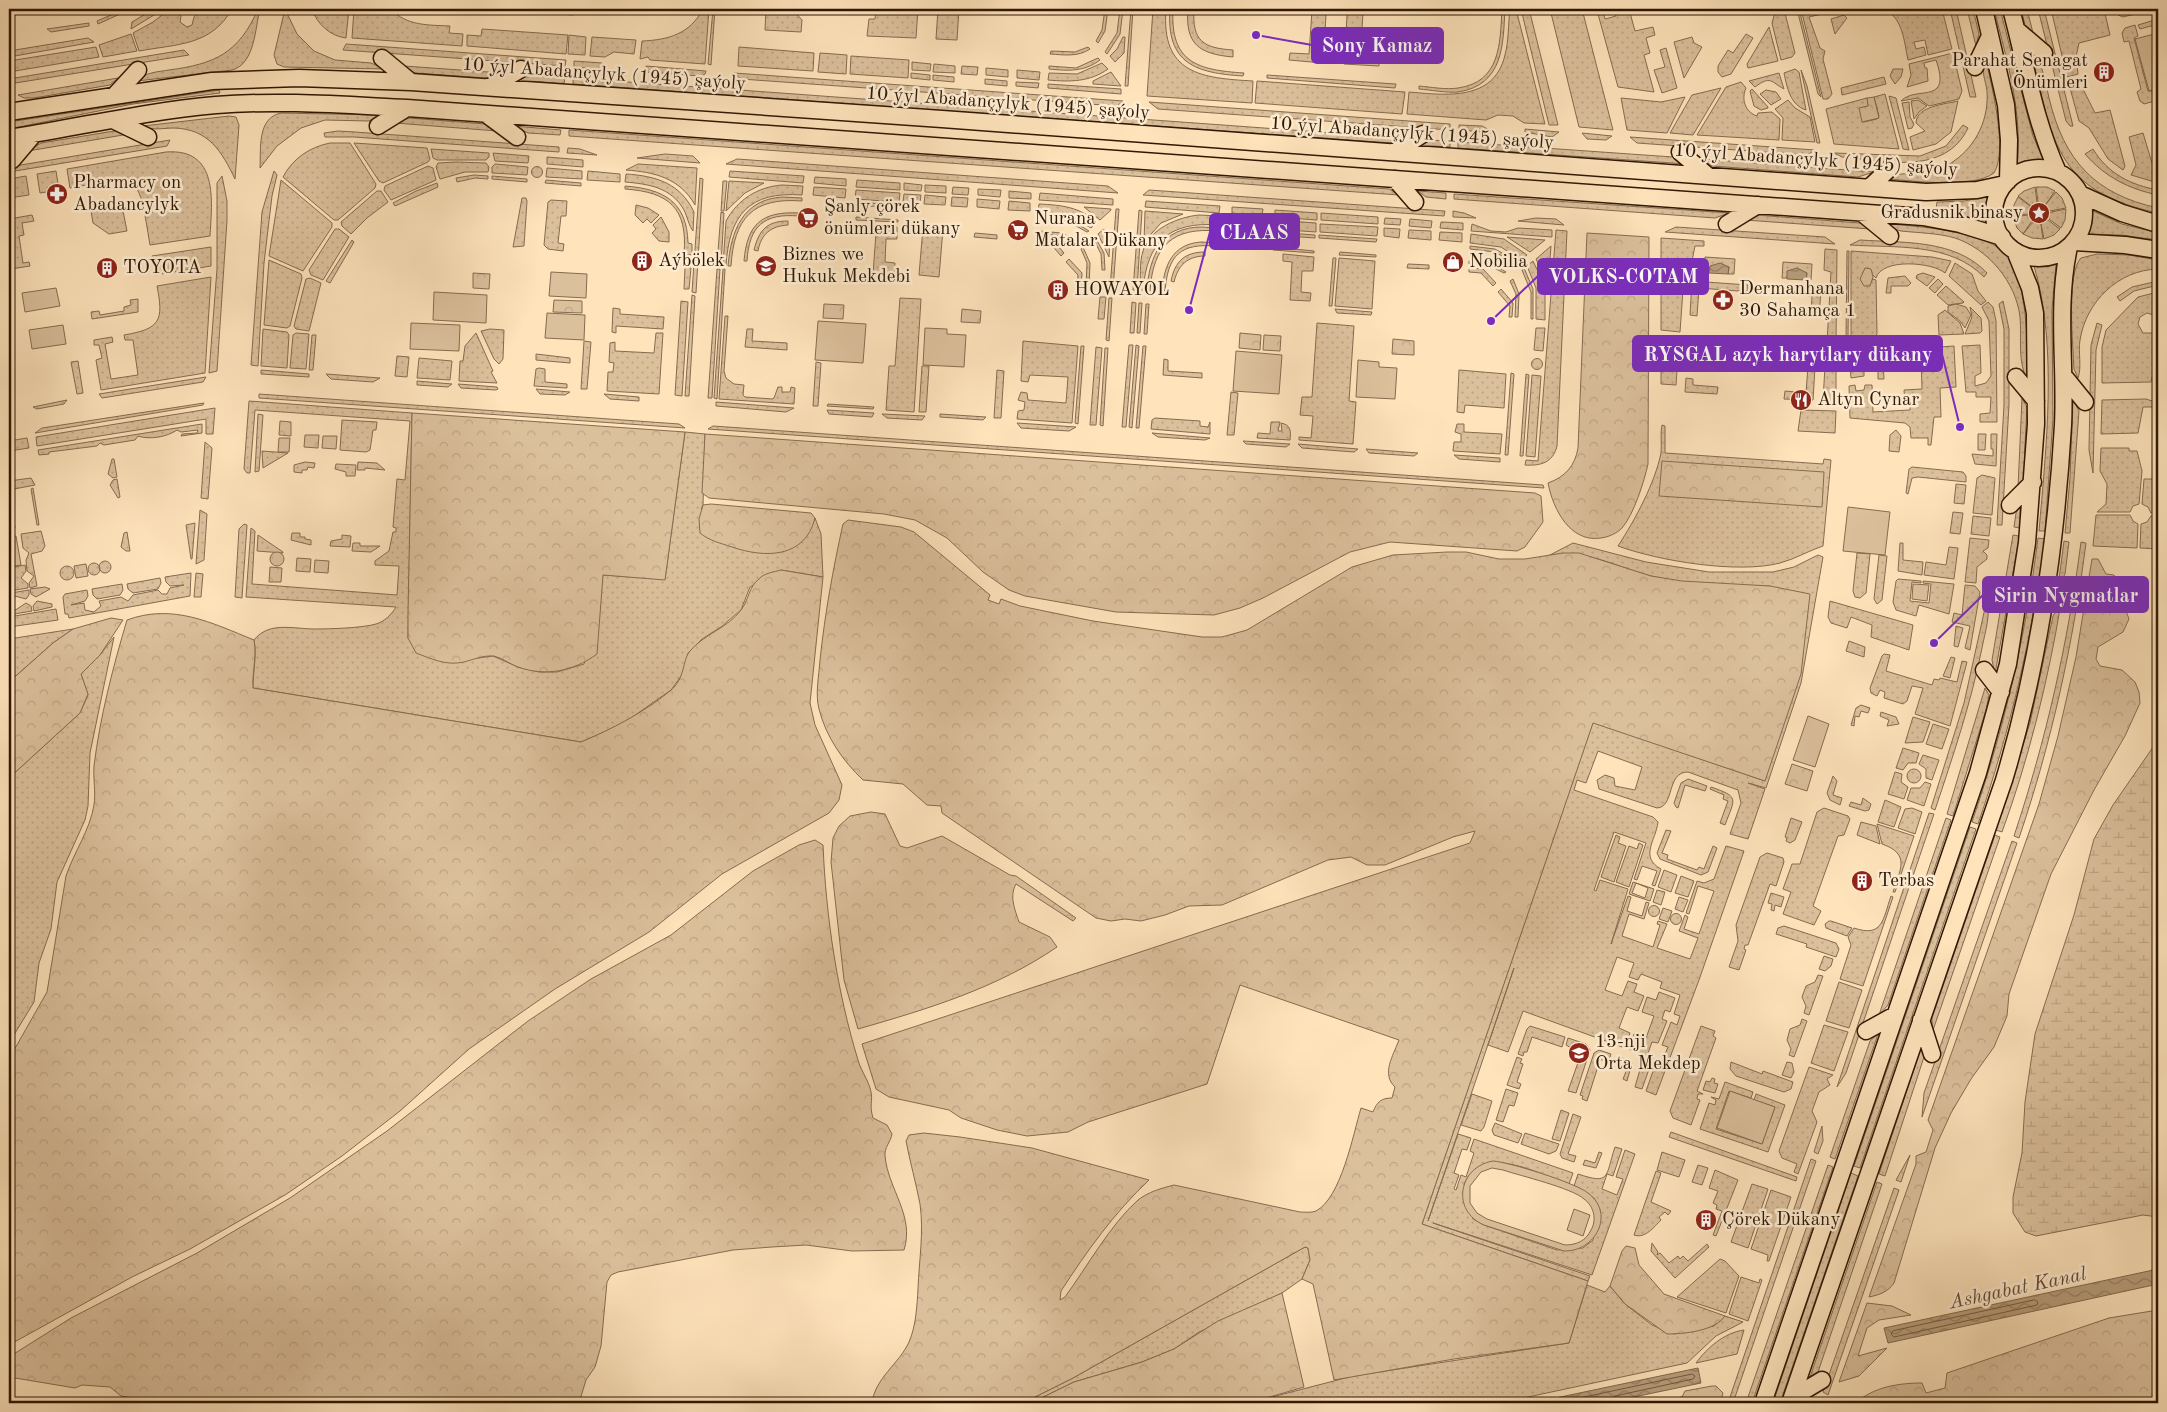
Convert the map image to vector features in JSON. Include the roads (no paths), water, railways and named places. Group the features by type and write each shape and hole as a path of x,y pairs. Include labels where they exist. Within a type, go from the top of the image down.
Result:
{"main road":[{"path":"1763,1403 1978,773 2001,692 2015,630 2033,482 2036,401 2034,307 2030,288 2015,251 2002,237 1996,226 1994,213 1996,200 2006,182 2008,123 1984,9"},
{"path":"2011,9 2038,118 2058,172"},
{"path":"2017,30 2044,53"},
{"path":"1975,67 1990,36"},
{"path":"382,58 411,82"},
{"path":"490,87 521,69"},
{"path":"115,95 138,70"},
{"name":"10 ýyl Abadançylyk (1945) şaýoly","path":"9,112 212,81 255,78 411,82 1944,192 1977,190 2006,182"},
{"path":"9,99 32,108"},
{"path":"9,138 163,112 242,104 297,103 407,108 1862,212 1949,221 2002,237"},
{"path":"378,126 407,108"},
{"path":"486,114 517,137"},
{"path":"115,120 148,137"},
{"path":"12,160 34,134"},
{"path":"1395,152 1423,134"},
{"path":"1680,152 1707,175"},
{"path":"1870,187 1891,167"},
{"path":"1791,1401 2010,761 2026,697 2045,604 2060,465 2064,376 2061,299 2071,245 2080,231 2084,219 2084,206 2080,194 2073,183 2058,172 2046,168 2033,168 2021,172 2006,182"},
{"path":"1395,179 1415,202"},
{"path":"2080,194 2122,214 2158,224"},
{"path":"1727,224 1758,205"},
{"path":"1862,212 1890,236"},
{"path":"2015,251 2027,256 2040,258 2052,256 2071,245 2125,245 2158,250"},
{"path":"2064,376 2085,402"},
{"path":"2016,377 2036,401"},
{"path":"2010,505 2033,482"},
{"path":"2045,604 2070,586"},
{"path":"1984,670 2001,692"},
{"path":"1866,1031 1895,1015"},
{"path":"1921,1020 1932,1054"},
{"path":"1791,1401 1822,1380"}],"water":[{"path":"1720,263 1729,267 1728,274 1709,273 1710,266"},
{"path":"1797,268 1807,273 1806,280 1787,279 1787,271"},
{"path":"2158,1269 2158,1284 1888,1343 1884,1328"},
{"path":"1698,1368 1701,1383 1605,1403 1532,1403"}],"place":[{"name":"Sony Kamaz","path":"1256,35"},
{"name":"Parahat Senagat Önümleri","path":"2104,72"},
{"name":"Pharmacy on Abadancylyk","path":"57,194"},
{"name":"Gradusnik binasy","path":"2039,213"},
{"name":"Şanly çörek önümleri dükany","path":"808,218"},
{"name":"Nurana Matalar Dükany","path":"1018,230"},
{"name":"Aýbölek","path":"642,261"},
{"name":"Nobilia","path":"1453,262"},
{"name":"Biznes we Hukuk Mekdebi","path":"766,266"},
{"name":"TOYOTA","path":"107,268"},
{"name":"HOWAYOL","path":"1058,290"},
{"name":"Dermanhana 30 Sahamça 1","path":"1723,300"},
{"name":"CLAAS","path":"1189,310"},
{"name":"VOLKS-COTAM","path":"1491,321"},
{"name":"Altyn Cynar","path":"1801,400"},
{"name":"RYSGAL azyk harytlary dükany","path":"1960,427"},
{"name":"Sirin Nygmatlar","path":"1934,643"},
{"name":"Terbas","path":"1862,881"},
{"name":"13-nji Orta Mekdep","path":"1579,1053"},
{"name":"Çörek Dükany","path":"1706,1220"}],"water label":[{"name":"Ashgabat Kanal","path":"2018,1289"}]}
